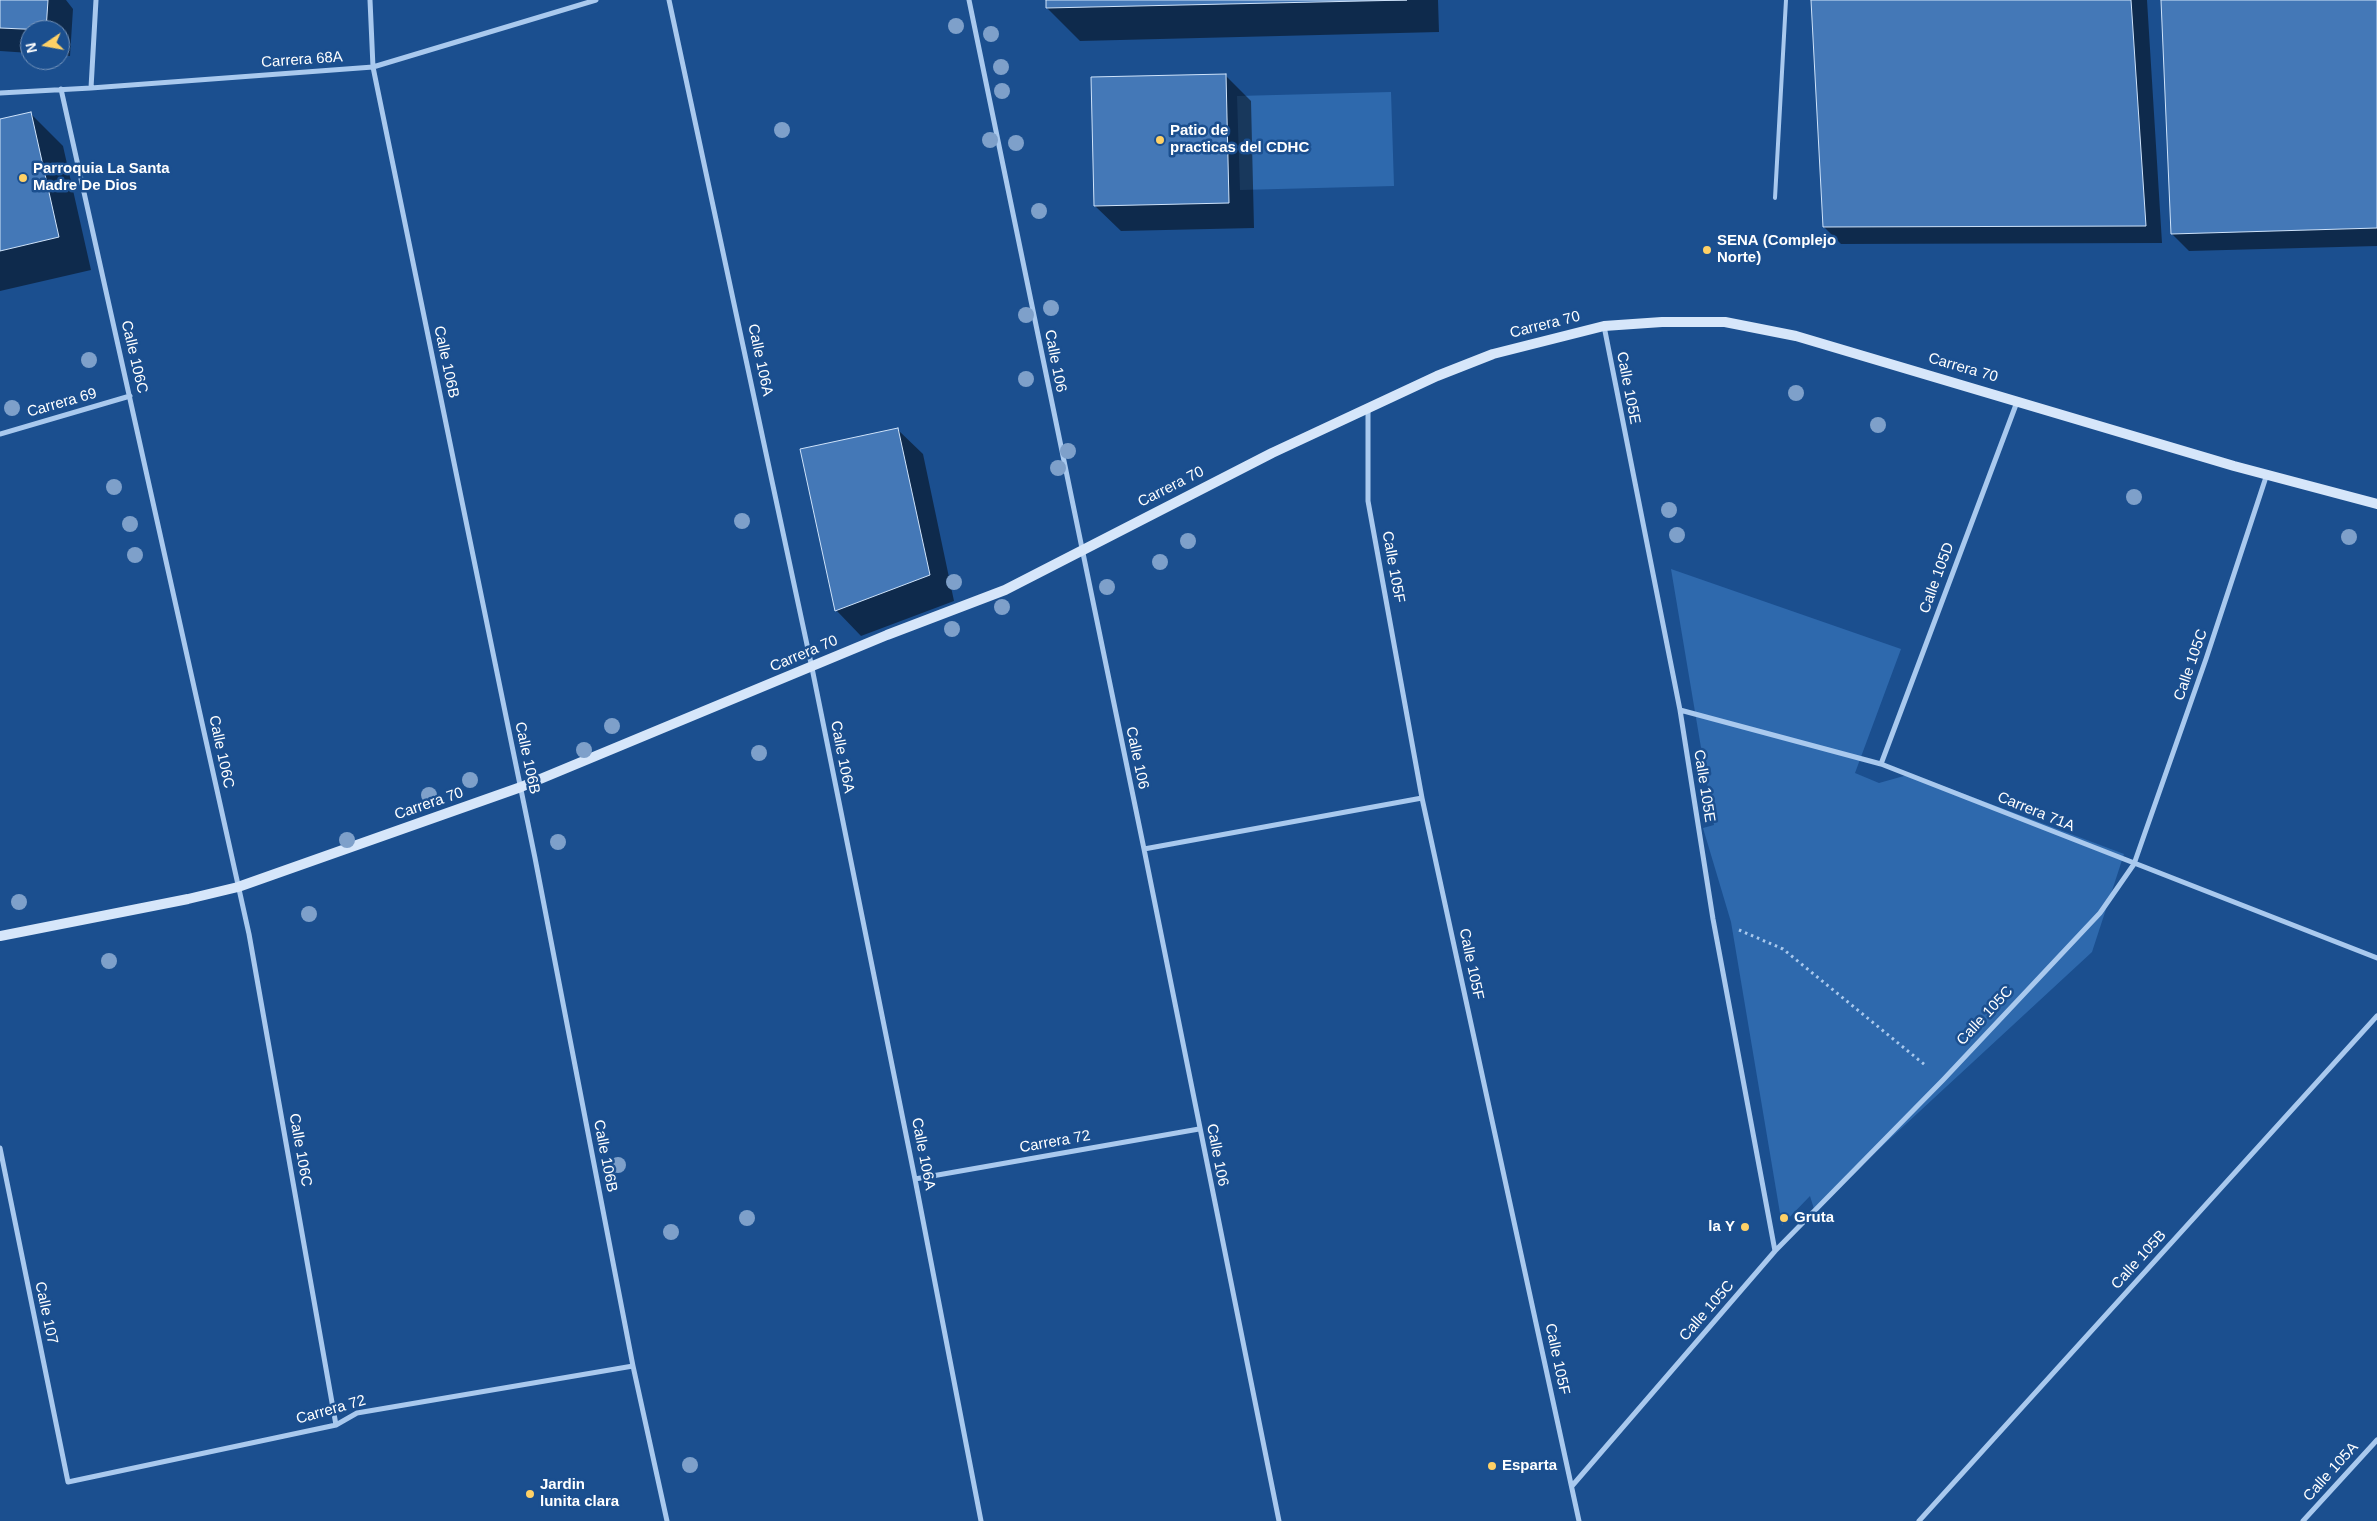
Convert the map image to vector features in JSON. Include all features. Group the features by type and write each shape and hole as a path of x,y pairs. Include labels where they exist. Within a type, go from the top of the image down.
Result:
{"street":[{"path":"91,88 96,0"},
{"name":"Calle 106B","path":"370,0 373,67 521,786 633,1366 667,1521"},
{"name":"Carrera 68A","path":"0,93 373,67 596,0"},
{"name":"Calle 106A","path":"669,0 812,668 915,1179 980,1521"},
{"name":"Calle 106","path":"969,0 1144,849 1279,1521"},
{"name":"Calle 106C","path":"61,89 249,934 336,1425"},
{"name":"Carrera 70","path":"0,936 188,899 238,887 521,786 812,668 887,635 1005,590 1245,466 1437,376 1493,354 1604,326 1662,322 1726,322 1796,336 2267,474 2377,504"},
{"name":"Calle 105E","path":"1604,326 1680,710 1713,919 1775,1251"},
{"name":"Carrera 69","path":"0,434 130,396"},
{"name":"Calle 105D","path":"1881,764 2018,400"},
{"name":"Calle 105F","path":"1368,408 1368,501 1422,798 1579,1521"},
{"name":"Calle 105C","path":"1572,1486 1775,1251 1943,1080 2100,913 2134,864 2200,677 2267,474"},
{"name":"Carrera 71A","path":"1680,710 1881,764 2377,958"},
{"path":"1144,849 1422,798"},
{"name":"Calle 105B","path":"1919,1521 2377,1016"},
{"name":"Carrera 72","path":"915,1179 1199,1129"},
{"name":"Calle 107","path":"0,1148 68,1482"},
{"name":"Carrera 72","path":"68,1482 336,1425 357,1413 633,1366"},
{"name":"Calle 105A","path":"2304,1521 2377,1440"}],"lane":[{"path":"1775,198 1786,0"}],"path":[{"path":"1713,919 1783,949 1943,1080"}],"shaded area":[{"path":"1391,92 1394,186 1240,190 1237,96"},
{"path":"1671,569 1901,649 1855,773 1879,783 1911,774 2124,854 2092,952 1814,1209 1810,1196 1782,1225 1731,922 1703,828 1714,825"}],"building":[{"path":"0,0 48,0 47,20 20,20 20,29 0,28"},
{"path":"1046,0 1407,0 1046,8"},
{"path":"1811,0 2131,0 2146,226 1823,227"},
{"path":"2161,0 2377,0 2377,228 2171,234"},
{"name":"Patio de practicas del CDHC","path":"1226,74 1229,203 1094,206 1091,77"},
{"name":"Parroquia La Santa Madre De Dios","path":"31,112 59,237 0,251 0,119"},
{"path":"898,428 930,575 835,611 800,449"}],"place":[{"name":"Patio de practicas del CDHC","path":"1160,140"},
{"name":"Parroquia La Santa Madre De Dios","path":"23,178"},
{"name":"SENA (Complejo Norte)","path":"1707,250"},
{"name":"Gruta","path":"1784,1218"},
{"name":"la Y","path":"1745,1227"},
{"name":"Esparta","path":"1492,1466"},
{"name":"Jardin lunita clara","path":"530,1494"}]}
